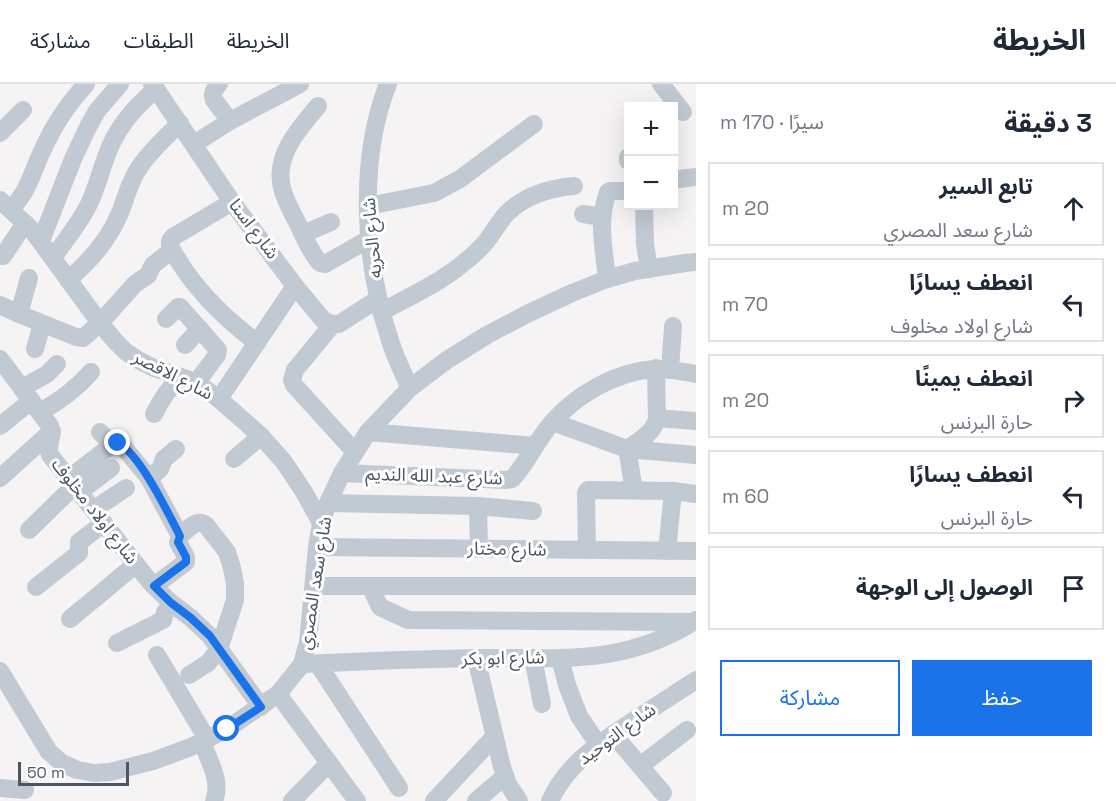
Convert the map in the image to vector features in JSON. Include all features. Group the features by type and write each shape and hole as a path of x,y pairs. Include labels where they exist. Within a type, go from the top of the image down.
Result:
{"street":[{"path":"5,205 21,197 59,119 86,84"},
{"path":"41,241 88,127 97,111 120,84"},
{"path":"219,84 213,91 213,97 230,121"},
{"path":"194,144 230,121 300,84"},
{"name":"شارع الحريه","path":"388,84 374,130 368,166 369,239 380,305 395,355 410,388"},
{"path":"661,84 684,111"},
{"path":"53,258 88,207 110,146 122,124 154,86"},
{"name":"شارع اسنا","path":"154,86 232,202 324,321 333,324"},
{"path":"318,106 285,151 280,169 284,195 317,261 322,264 369,239"},
{"path":"0,133 22,110"},
{"path":"68,280 92,258 111,231 133,177 140,166 180,123"},
{"path":"368,206 434,193 449,186 534,124"},
{"path":"354,451 292,380 295,370 333,324 339,324 459,267 485,242 508,213 522,201 556,187 574,186"},
{"path":"607,279 603,208 608,192 624,191"},
{"path":"232,202 173,237 170,246 189,277 209,302 257,343"},
{"name":"شارع الاقصر","path":"5,205 41,241 100,323 126,352 140,361 188,380 219,399 261,436 298,482 321,523"},
{"path":"644,210 645,244 650,269"},
{"path":"583,214 602,217"},
{"path":"303,234 331,222"},
{"path":"3,256 25,223"},
{"path":"0,305 79,338 86,336 135,284 148,275 152,266 172,250"},
{"name":"شارع سعد المصري","path":"0,671 49,752 62,763 77,770 94,773 110,772 153,761 191,747 227,729 278,694 310,664 308,642 317,547 321,523 328,503 354,451 368,432 410,388 447,360 529,312 607,279 696,262"},
{"path":"19,314 29,278"},
{"path":"219,399 296,286"},
{"path":"154,414 169,388 188,380 218,353 217,347 180,307 166,319"},
{"path":"35,349 42,324"},
{"path":"627,449 653,430 673,326"},
{"path":"185,345 200,329"},
{"name":"شارع اولاد مخلوف","path":"0,359 52,431 48,450 50,455 154,586 210,636 261,707"},
{"path":"0,426 31,400 41,378 57,364"},
{"name":"شارع عبد الله النديم","path":"342,473 513,479 553,422 586,393 608,381 632,373 663,369 696,374"},
{"path":"31,400 59,402 91,372"},
{"path":"657,418 696,421"},
{"path":"553,422 627,449 696,455"},
{"path":"0,478 52,431"},
{"path":"368,432 535,446"},
{"path":"234,459 261,436"},
{"path":"29,530 74,485 106,438 121,444 149,478 180,536"},
{"path":"149,478 160,469 164,459 176,449"},
{"path":"627,449 633,490"},
{"path":"74,485 111,468"},
{"path":"36,587 78,553 79,542 98,517 126,488"},
{"path":"588,550 586,493 591,490 672,490 696,494"},
{"path":"667,551 672,490"},
{"path":"328,503 478,506 533,511"},
{"path":"478,506 478,549"},
{"path":"154,586 186,562 186,557 178,542 180,536 196,523 203,523 226,552 232,568 235,600 219,649 208,663 189,675"},
{"name":"شارع مختار","path":"317,547 696,551"},
{"path":"70,620 136,564"},
{"path":"314,586 696,586"},
{"path":"370,586 380,608 408,620 694,621"},
{"path":"117,643 163,620 165,612 174,605"},
{"name":"شارع ابو بكر","path":"310,664 476,658 591,657 623,652 654,642 694,621"},
{"path":"156,655 204,741 217,785 214,801"},
{"path":"476,658 505,776 519,801"},
{"path":"533,658 542,704"},
{"path":"560,658 579,716 640,766 663,793"},
{"path":"310,664 399,788"},
{"name":"شارع التوحيد","path":"550,801 567,772 587,752 696,680"},
{"path":"278,694 329,763 348,797"},
{"path":"640,766 687,730"},
{"path":"434,801 494,737"},
{"path":"292,801 329,763"},
{"path":"476,801 505,776"},
{"path":"0,788 25,790"}],"route":[{"path":"118,443 132,456 149,478 180,536 178,542 186,557 184,564 154,586 210,636 261,707 227,729"}]}
